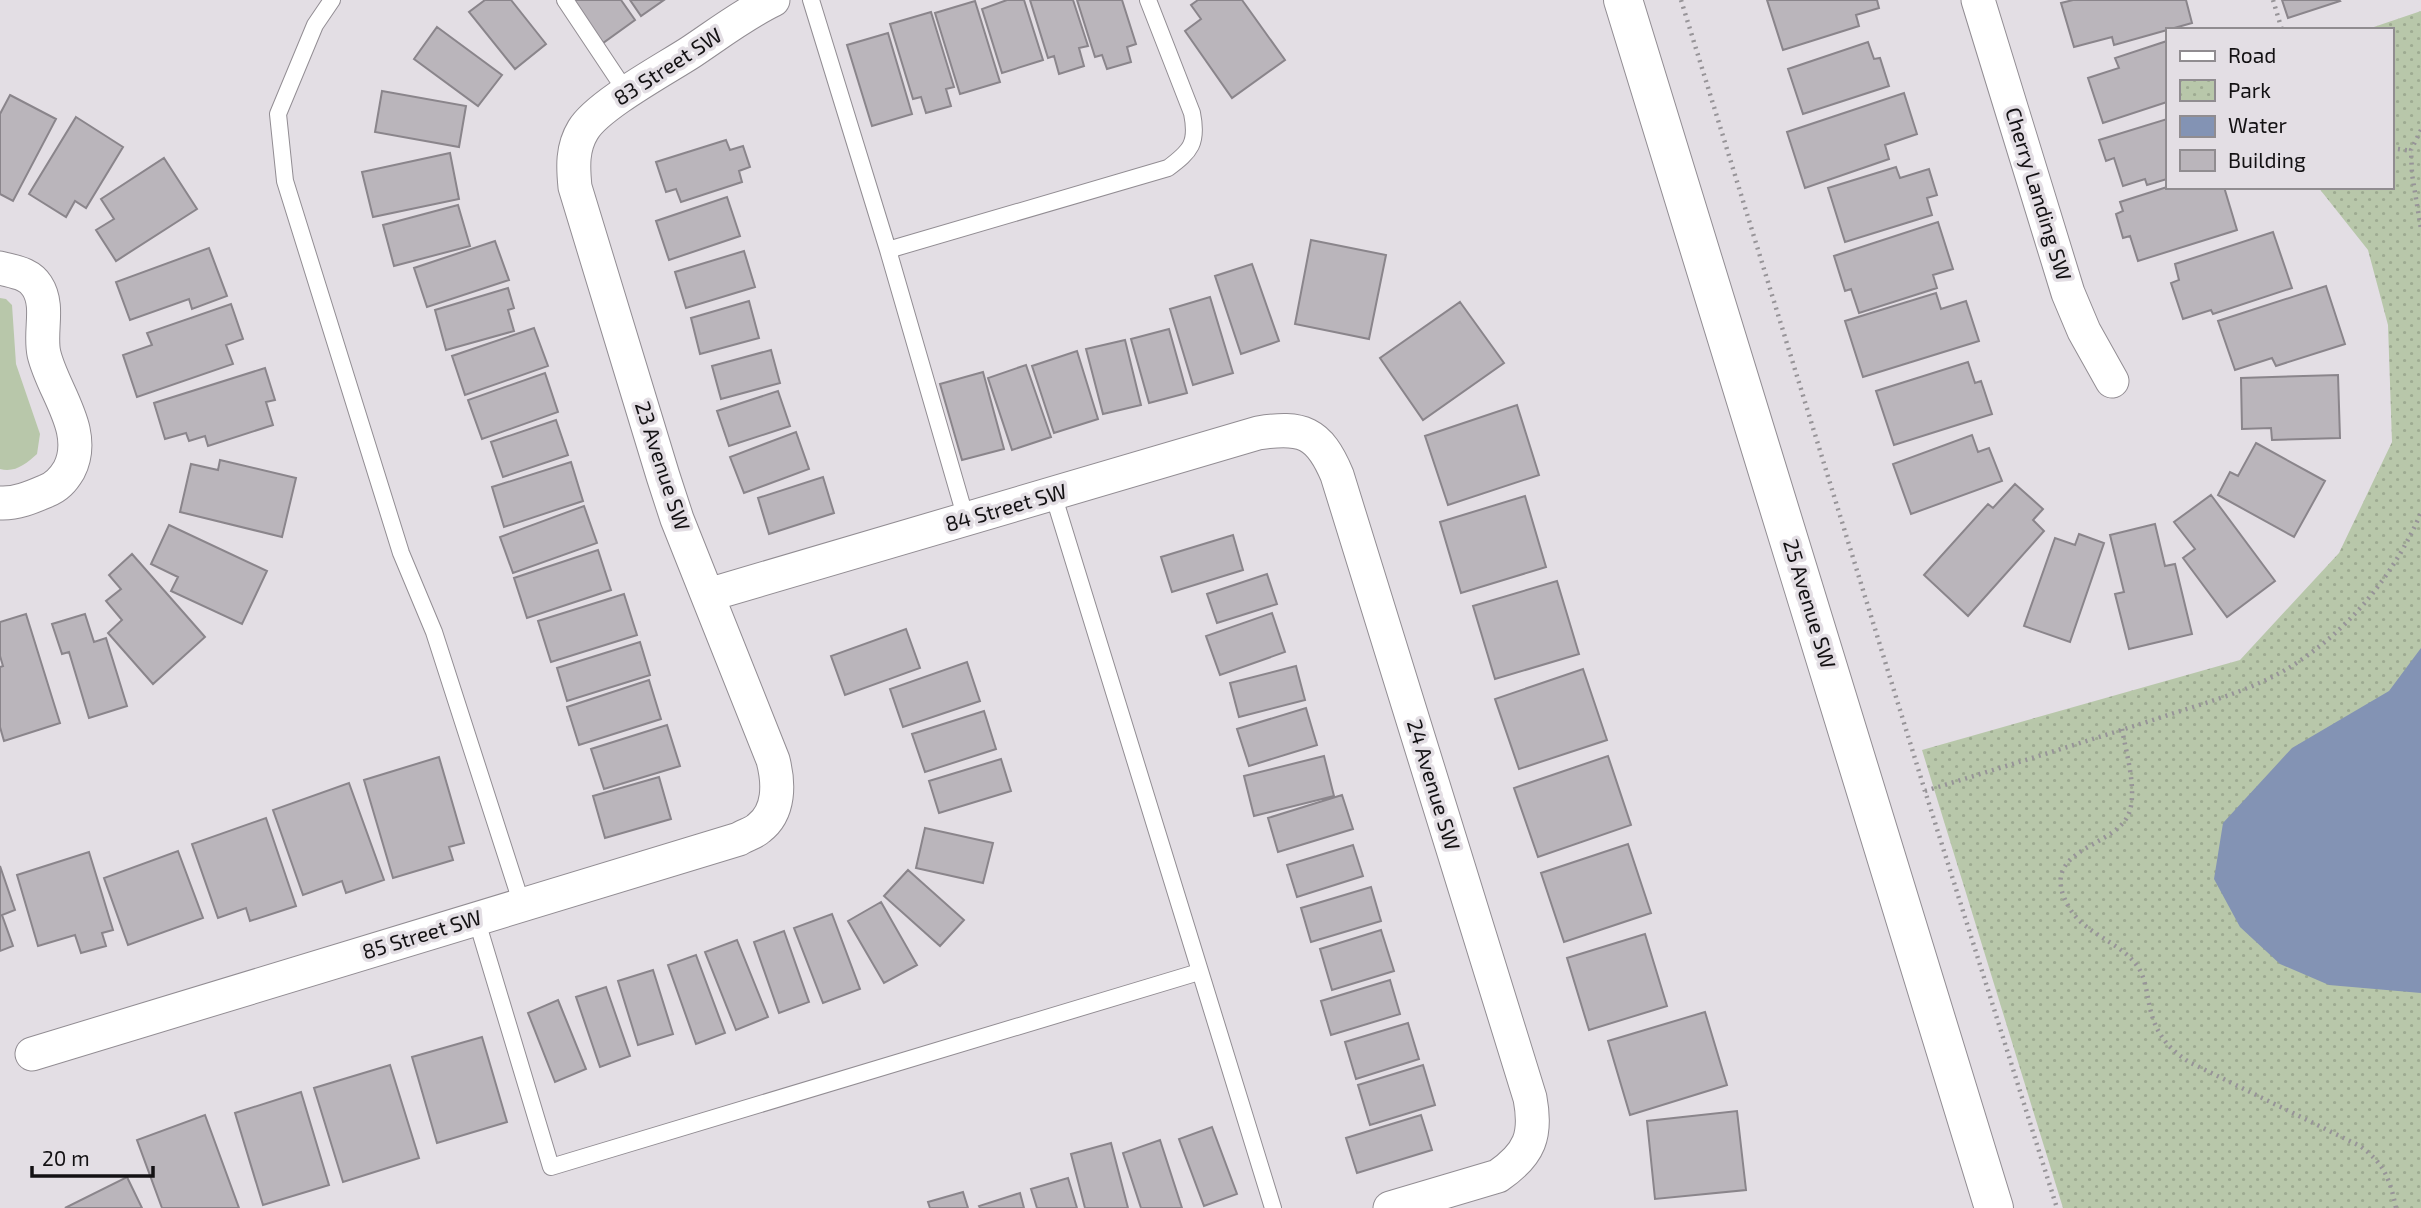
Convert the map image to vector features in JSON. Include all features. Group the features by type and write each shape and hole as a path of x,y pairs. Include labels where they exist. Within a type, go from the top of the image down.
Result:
{"main road":[{"name":"25 Avenue SW","path":"1623,0 1994,1208"}],"street":[{"name":"83 Street SW","path":"575,146 590,120 627,93 773,0"},
{"name":"Cherry Landing SW","path":"1978,0 2068,293 2084,331 2112,381"},
{"name":"23 Avenue SW","path":"575,146 572,166 575,187 663,476 778,779"},
{"path":"0,268 21,273 35,282 42,294 43,351 48,371 73,429 76,446 73,462 64,478 54,488 26,499 0,503"},
{"name":"84 Street SW","path":"708,595 1258,433 1290,429 1306,433"},
{"name":"24 Avenue SW","path":"1306,433 1329,456 1337,475 1522,1071 1534,1118 1533,1134 1527,1147 1513,1165 1498,1176 1390,1208"},
{"name":"85 Street SW","path":"32,1054 739,839 760,828 772,813 778,779"}],"lane":[{"path":"332,0 315,25 278,114 285,181 401,553 434,632 522,905"},
{"path":"565,0 627,93"},
{"path":"811,0 888,250 966,519"},
{"path":"888,250 1168,167 1181,158 1193,146 1195,129 1192,113 1148,0"},
{"path":"1053,494 1273,1208"},
{"path":"476,918 551,1167 1199,972"}],"path":[{"path":"1681,0 1925,791 2057,1208"},
{"path":"2273,0 2281,28"},
{"path":"2421,130 2412,151 2412,174 2421,229"},
{"path":"2393,148 2412,151"},
{"path":"1925,791 2237,692 2267,680 2302,660 2366,602 2387,576 2421,513"},
{"path":"2122,729 2131,780 2132,805 2127,818 2118,827 2071,858 2064,869 2062,883 2070,908 2078,919 2123,950 2141,971 2156,1030 2174,1052 2373,1155 2390,1181 2396,1208"}],"green space":[{"path":"2421,11 2421,1208 2063,1208 1922,750 2240,660 2339,553 2392,442 2388,325 2368,250 2320,189 2393,189 2393,28 2371,28"},
{"path":"0,298 6,299 12,305 16,364 40,434 37,454 11,470 0,469"}],"water":[{"path":"2421,648 2421,993 2329,985 2280,964 2240,927 2214,879 2223,823 2292,748 2389,691"}],"building":[{"path":"485,0 511,0 546,44 515,69 469,12"},
{"path":"572,0 621,0 635,20 603,43"},
{"path":"630,0 664,0 641,16"},
{"path":"1007,0 1024,0 1043,60 1002,73 982,9"},
{"path":"1030,0 1073,0 1088,46 1079,48 1084,66 1059,74 1054,56 1048,58"},
{"path":"1077,0 1122,0 1136,44 1127,47 1131,62 1107,69 1102,55 1095,57"},
{"path":"1198,0 1242,0 1285,60 1232,98 1185,31 1201,19 1191,5"},
{"path":"1767,0 1877,0 1879,8 1856,15 1859,26 1783,50"},
{"path":"2073,0 2186,0 2192,23 2166,28 2166,30 2114,45 2112,37 2074,47 2061,3"},
{"path":"2282,0 2339,0 2340,1 2288,18"},
{"path":"975,1 1000,82 960,94 935,13"},
{"path":"931,12 954,87 946,89 951,106 926,113 921,97 913,99 890,24"},
{"path":"437,27 502,75 478,106 414,59"},
{"path":"888,33 912,114 872,126 847,45"},
{"path":"2166,41 2166,102 2103,123 2088,78 2119,68 2115,58"},
{"path":"1868,42 1874,59 1880,58 1889,86 1803,114 1788,69"},
{"path":"382,91 466,106 459,147 375,132"},
{"path":"1904,93 1917,134 1885,145 1889,159 1805,188 1787,132"},
{"path":"10,95 56,119 13,201 0,194 0,114"},
{"path":"76,117 123,147 86,208 75,201 66,217 29,194"},
{"path":"2166,119 2166,179 2147,185 2145,179 2123,186 2114,158 2106,161 2099,140"},
{"path":"726,140 730,150 743,146 750,167 739,171 742,182 681,202 676,189 666,192 656,162"},
{"path":"450,153 459,199 373,217 362,172"},
{"path":"164,158 197,209 116,261 96,230 114,219 101,199"},
{"path":"1896,167 1900,178 1929,169 1937,195 1927,198 1932,215 1845,242 1828,188"},
{"path":"2166,187 2225,189 2237,230 2138,261 2130,236 2123,238 2116,214 2123,211 2120,202"},
{"path":"727,197 740,236 669,260 656,221"},
{"path":"458,205 470,246 394,266 383,225"},
{"path":"1938,222 1953,269 1933,275 1937,288 1859,313 1851,289 1845,291 1834,256"},
{"path":"2273,232 2292,288 2213,314 2211,310 2183,319 2171,283 2179,280 2175,264"},
{"path":"1311,240 1386,255 1369,339 1295,324"},
{"path":"495,241 509,280 427,307 414,268"},
{"path":"209,248 227,296 192,309 189,299 130,320 116,282"},
{"path":"744,251 755,287 686,308 675,272"},
{"path":"1252,264 1279,341 1241,354 1215,276"},
{"path":"2326,286 2345,344 2276,366 2272,358 2235,370 2218,321"},
{"path":"508,288 514,308 508,310 514,331 446,350 435,310"},
{"path":"1936,293 1941,309 1966,301 1979,341 1863,377 1845,321"},
{"path":"1210,297 1233,373 1193,385 1170,309"},
{"path":"749,301 759,338 700,354 691,318"},
{"path":"1460,302 1504,363 1423,420 1380,358"},
{"path":"231,304 243,339 226,345 233,364 137,397 123,355 152,345 147,333"},
{"path":"534,328 548,366 465,395 452,356"},
{"path":"1169,329 1187,393 1149,403 1131,339"},
{"path":"1125,340 1141,405 1103,414 1086,349"},
{"path":"771,350 780,383 721,399 712,366"},
{"path":"1077,351 1098,419 1054,433 1032,366"},
{"path":"1968,362 1975,383 1981,381 1992,414 1894,445 1876,391"},
{"path":"1026,365 1051,437 1012,450 988,378"},
{"path":"265,368 275,400 266,402 273,425 208,446 205,436 189,441 186,433 165,439 154,403"},
{"path":"983,372 1004,449 962,460 940,384"},
{"path":"545,373 558,412 482,439 468,400"},
{"path":"2338,375 2340,438 2272,440 2271,428 2242,429 2241,378"},
{"path":"778,391 790,426 729,446 717,411"},
{"path":"1517,405 1539,475 1448,505 1425,436"},
{"path":"556,420 568,455 503,477 491,442"},
{"path":"796,432 809,469 744,493 730,457"},
{"path":"1972,435 1978,452 1989,448 2002,481 1911,514 1893,464"},
{"path":"2256,443 2325,481 2294,537 2218,495 2230,472 2238,476"},
{"path":"220,460 296,478 282,537 180,512 191,464 218,470"},
{"path":"571,462 583,501 504,527 492,487"},
{"path":"823,477 834,513 769,534 758,498"},
{"path":"2015,484 2043,509 2033,520 2044,531 1968,616 1924,575 1988,504 1993,508"},
{"path":"2211,495 2275,581 2227,617 2183,558 2195,549 2174,522"},
{"path":"1525,496 1546,567 1461,593 1440,522"},
{"path":"584,506 597,543 513,573 500,537"},
{"path":"2155,524 2165,566 2175,564 2192,634 2129,649 2115,594 2124,592 2110,535"},
{"path":"169,525 267,571 242,624 171,591 178,577 151,564"},
{"path":"2079,534 2104,543 2070,642 2024,626 2055,538 2075,545"},
{"path":"1233,535 1243,570 1172,592 1161,557"},
{"path":"598,550 611,590 527,618 514,578"},
{"path":"132,554 205,637 153,684 108,633 122,620 106,601 121,589 109,575"},
{"path":"1267,574 1277,604 1217,623 1207,594"},
{"path":"1557,581 1579,654 1495,679 1473,606"},
{"path":"624,594 637,635 551,662 538,621"},
{"path":"1272,613 1285,652 1220,675 1206,636"},
{"path":"26,614 60,723 4,741 0,727 0,667 3,666 0,656 0,622"},
{"path":"85,614 94,642 106,638 127,706 89,718 69,652 62,654 52,624"},
{"path":"906,629 920,668 845,695 831,656"},
{"path":"640,642 650,675 567,701 557,668"},
{"path":"967,662 980,701 903,727 890,689"},
{"path":"1296,666 1305,700 1239,717 1230,683"},
{"path":"1583,669 1607,740 1519,769 1495,699"},
{"path":"649,680 661,719 579,745 567,707"},
{"path":"1306,708 1317,745 1249,766 1237,729"},
{"path":"984,711 996,749 925,772 912,734"},
{"path":"667,725 680,766 604,789 591,749"},
{"path":"1324,756 1334,796 1254,816 1244,776"},
{"path":"1608,756 1631,825 1538,857 1514,788"},
{"path":"439,757 464,843 449,847 453,860 393,878 364,780"},
{"path":"1001,759 1011,791 939,813 929,781"},
{"path":"659,777 671,819 605,838 593,796"},
{"path":"349,783 384,880 346,893 342,881 303,895 273,810"},
{"path":"1342,795 1353,829 1278,852 1268,818"},
{"path":"266,818 296,906 250,921 246,908 218,918 192,844"},
{"path":"925,828 993,843 983,883 916,868"},
{"path":"1628,844 1651,913 1564,942 1541,873"},
{"path":"1353,845 1363,876 1297,897 1287,865"},
{"path":"178,851 203,918 128,945 104,878"},
{"path":"89,852 113,930 102,933 106,946 81,953 75,935 38,946 17,875"},
{"path":"0,866 15,910 2,915 13,946 0,951"},
{"path":"908,870 964,920 940,946 884,896"},
{"path":"1371,887 1381,921 1311,942 1301,908"},
{"path":"881,902 917,965 884,983 848,921"},
{"path":"832,914 860,989 823,1003 794,928"},
{"path":"1381,930 1394,971 1332,990 1320,949"},
{"path":"784,931 809,1002 779,1013 754,942"},
{"path":"1645,934 1667,1006 1589,1030 1567,958"},
{"path":"737,940 768,1017 736,1030 705,952"},
{"path":"696,955 725,1033 696,1044 668,965"},
{"path":"653,970 673,1034 638,1045 618,981"},
{"path":"1390,980 1400,1014 1331,1035 1321,1001"},
{"path":"606,987 630,1056 600,1067 576,997"},
{"path":"558,1000 586,1069 555,1082 528,1013"},
{"path":"1705,1012 1727,1085 1630,1115 1608,1041"},
{"path":"1408,1023 1419,1059 1356,1079 1345,1042"},
{"path":"482,1037 507,1122 437,1143 412,1057"},
{"path":"390,1065 419,1158 343,1182 314,1088"},
{"path":"1423,1065 1435,1105 1370,1125 1358,1085"},
{"path":"301,1092 329,1185 263,1205 235,1113"},
{"path":"1737,1111 1746,1190 1655,1199 1647,1121"},
{"path":"205,1115 239,1208 162,1208 137,1140"},
{"path":"1421,1115 1432,1150 1357,1173 1346,1138"},
{"path":"1212,1127 1237,1194 1204,1206 1179,1139"},
{"path":"1160,1140 1182,1208 1141,1208 1123,1153"},
{"path":"1111,1143 1128,1208 1085,1208 1071,1154"},
{"path":"127,1177 142,1208 65,1208"},
{"path":"1068,1178 1077,1208 1037,1208 1031,1189"},
{"path":"963,1192 968,1208 930,1208 928,1202"},
{"path":"1020,1193 1024,1208 979,1206"}]}
